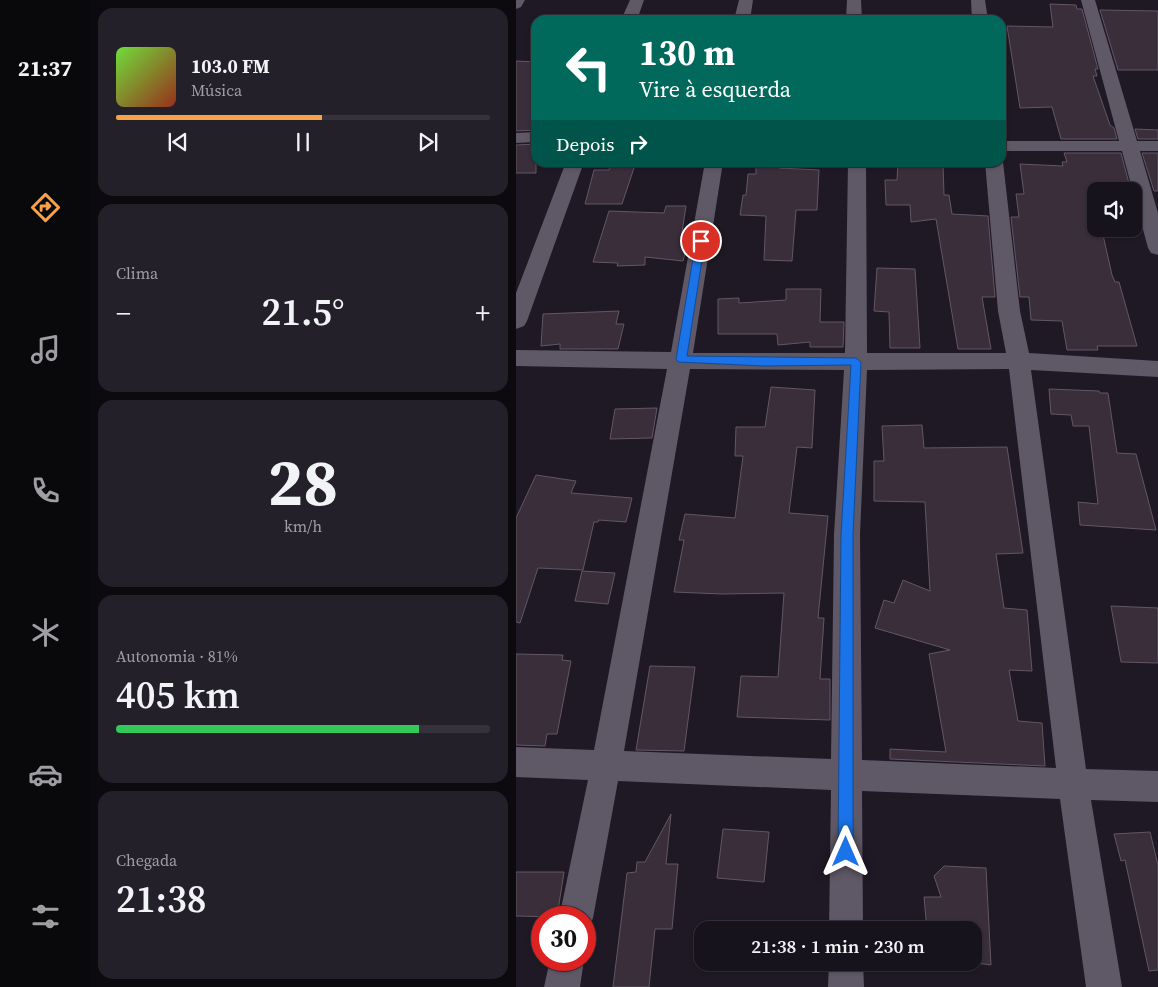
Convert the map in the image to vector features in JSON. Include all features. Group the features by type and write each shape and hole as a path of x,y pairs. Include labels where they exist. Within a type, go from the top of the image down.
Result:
{"street":[{"path":"516,4 518,0"},
{"path":"631,15 637,0"},
{"path":"743,15 746,0"},
{"path":"854,0 854,15"},
{"path":"978,0 980,15"},
{"path":"1088,0 1158,248"},
{"path":"516,138 531,137"},
{"path":"1006,146 1158,146"},
{"path":"516,320 573,167"},
{"path":"578,906 682,359 713,167"},
{"path":"846,921 847,535 856,362 857,167"},
{"path":"995,167 1009,311 1019,361 1073,784 1104,987"},
{"path":"516,358 682,359 764,362 1019,361 1158,369"},
{"path":"516,762 1158,787"},
{"path":"562,987 565,971"},
{"path":"846,971 846,987"}],"building":[{"path":"1050,4 1076,5 1077,9 1082,9 1098,69 1095,69 1097,76 1093,76 1110,125 1114,128 1117,139 1061,139 1052,107 1020,108 1007,26 1053,27"},
{"path":"1100,10 1158,11 1158,70 1118,70"},
{"path":"516,61 531,62 531,130 516,131"},
{"path":"1135,129 1158,130 1158,139 1138,139"},
{"path":"531,144 531,167 536,167 536,173 516,173 516,145"},
{"path":"1064,153 1121,153 1129,182 1087,182 1087,237 1103,237 1112,275 1115,282 1119,282 1137,346 1097,346 1098,350 1067,350 1062,321 1031,320 1029,297 1020,297 1011,217 1019,217 1016,194 1024,194 1020,164 1063,166 1062,162 1067,162"},
{"path":"1142,153 1158,153 1158,191 1154,191"},
{"path":"610,167 634,167 622,204 585,204 594,170 609,170"},
{"path":"756,167 819,170 817,210 796,210 792,261 764,260 766,216 740,215 743,195 746,195 748,174 756,174"},
{"path":"898,167 943,167 944,195 949,195 952,214 988,216 995,297 982,297 991,349 958,349 936,219 911,222 910,205 886,205 885,180 897,180"},
{"path":"666,206 686,206 682,232 690,233 683,261 645,257 645,265 617,266 618,263 593,262 609,211 664,213"},
{"path":"877,268 915,269 920,348 890,348 889,312 874,311"},
{"path":"786,289 821,289 820,322 844,322 843,347 810,347 810,342 778,345 777,334 718,334 718,299 739,298 739,303 786,300"},
{"path":"619,311 616,324 624,324 618,349 560,349 560,344 541,346 543,314"},
{"path":"771,387 815,390 812,448 797,447 789,513 828,516 818,618 824,618 820,679 830,679 830,720 737,717 741,676 778,677 784,593 722,594 674,592 684,540 679,540 685,514 735,518 743,456 735,456 736,427 765,427"},
{"path":"1049,389 1108,393 1117,453 1136,454 1156,530 1080,525 1078,502 1098,504 1089,426 1073,426 1071,415 1051,414"},
{"path":"657,408 652,438 610,439 615,409"},
{"path":"922,425 924,448 1007,447 1023,553 996,554 1004,608 1027,610 1032,671 1009,670 1018,721 1042,723 1045,766 890,759 890,749 946,752 929,654 950,650 875,628 884,600 894,603 903,580 930,591 925,502 874,501 874,461 884,461 882,426"},
{"path":"536,475 576,481 571,493 632,498 626,522 599,520 594,522 583,570 538,568 520,623 516,622 516,518"},
{"path":"582,571 615,573 608,604 575,601"},
{"path":"1111,606 1158,608 1158,663 1121,662"},
{"path":"516,654 563,655 562,660 571,661 557,734 547,734 545,746 516,745"},
{"path":"650,666 695,667 684,751 636,750"},
{"path":"671,814 666,864 678,864 672,929 655,929 649,987 613,987 627,873 636,872 637,862 645,862"},
{"path":"723,829 769,832 764,882 717,878"},
{"path":"1150,832 1158,865 1158,970 1149,971 1125,860 1121,861 1114,834"},
{"path":"944,866 986,868 991,965 982,964 982,921 926,921 924,897 941,897 934,876"},
{"path":"516,872 564,872 559,906 531,906 531,916 516,916"}],"route":[{"path":"701,241 682,359 764,362 856,362 847,535 846,852"}]}
